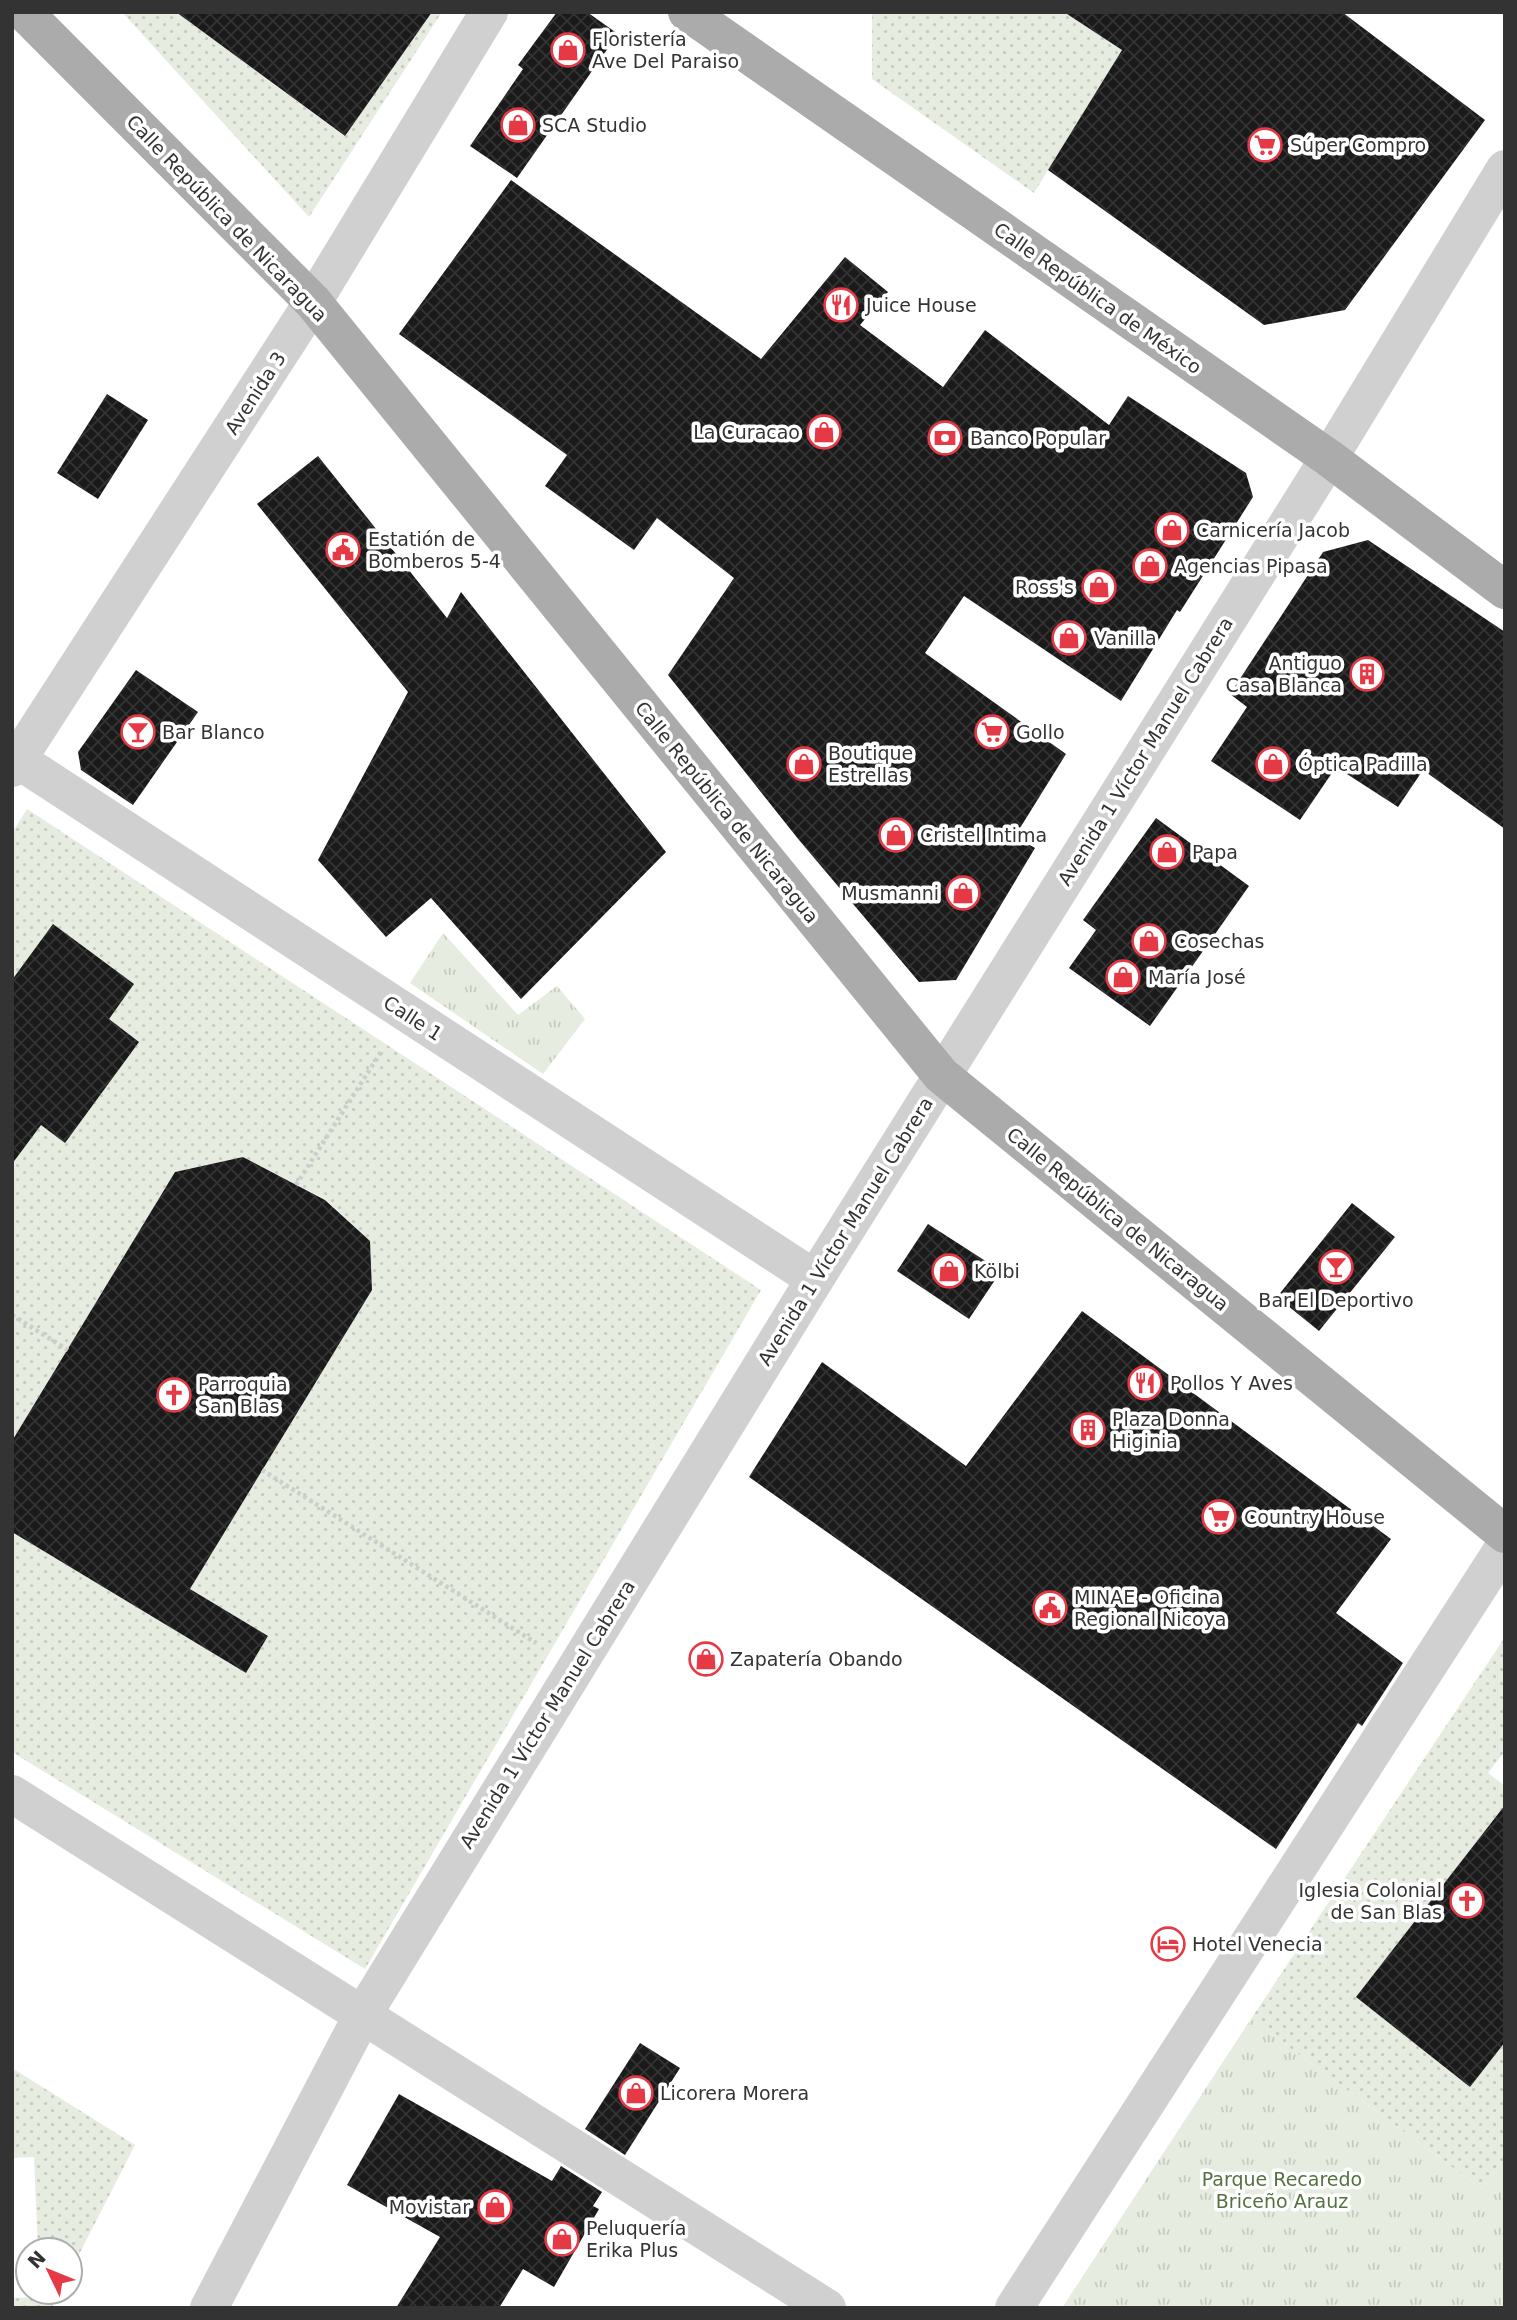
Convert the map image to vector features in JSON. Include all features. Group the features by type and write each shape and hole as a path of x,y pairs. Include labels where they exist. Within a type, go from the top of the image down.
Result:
{"main road":[{"name":"Calle República de Nicaragua","path":"24,12 313,302 941,1075 1505,1534"},
{"name":"Calle República de México","path":"687,12 1329,458 1505,590"}],"street":[{"name":"Avenida 3","path":"14,761 313,302 489,12"},
{"name":"Avenida 1 Víctor Manuel Cabrera","path":"209,2308 362,2016 941,1075 1329,458 1505,170"},
{"name":"Calle 1","path":"14,761 815,1279"},
{"path":"1014,2308 1505,1546"},
{"path":"12,1794 827,2308"}],"path":[{"path":"296,1185 405,1013"},
{"path":"12,1315 68,1350"},
{"path":"262,1470 576,1668"}],"green space":[{"path":"122,12 176,12 344,136 432,12 442,12 309,217"},
{"path":"872,12 1064,12 1122,50 1034,193 872,79"},
{"path":"27,809 761,1290 365,1969 12,1752 12,1532 246,1673 268,1636 190,1589 372,1290 370,1241 325,1199 243,1157 175,1172 12,1441 12,833"},
{"path":"443,933 518,1015 557,986 585,1019 543,1074 410,983"},
{"path":"1505,1637 1505,1751 1488,1773 1505,1786 1505,1805 1356,1997 1470,2086 1505,2042 1505,2159 1482,2189 1251,2019"},
{"name":"Parque Recaredo Briceño Arauz","path":"1251,2019 1482,2189 1505,2159 1505,2308 1062,2308"},
{"path":"12,2068 135,2145 84,2245 84,2236 37,2236 34,2157 12,2158"},
{"path":"12,2298 14,2306 53,2306 12,2308"}],"building":[{"path":"176,12 432,12 345,136"},
{"path":"557,12 587,12 618,34 517,178 470,146 523,69 518,65"},
{"name":"Súper Compro","path":"1064,12 1342,12 1485,120 1345,310 1264,325 1048,170 1122,50"},
{"path":"511,180 761,359 845,257 888,292 860,325 943,387 985,330 1109,425 1128,396 1246,473 1253,497 1180,612 1177,610 1121,701 964,596 925,653 1066,754 1015,836 1035,848 956,980 919,982 799,840 668,675 734,578 657,518 634,550 545,486 567,455 399,334"},
{"path":"107,394 148,420 98,499 57,473"},
{"path":"318,456 447,618 461,592 666,852 521,999 431,898 386,937 318,860 408,692 257,504"},
{"name":"Antiguo Casa Blanca","path":"1368,540 1505,632 1505,829 1423,770 1398,807 1336,767 1300,820 1211,761 1247,707 1230,694 1323,552"},
{"name":"Bar Blanco","path":"136,670 198,712 133,805 81,770 78,752"},
{"path":"1156,818 1249,886 1150,1026 1069,968 1096,930 1083,920"},
{"path":"53,924 134,984 109,1019 139,1042 65,1143 41,1125 12,1164 12,980"},
{"name":"Parroquia San Blas","path":"243,1157 325,1200 370,1241 372,1290 190,1589 268,1636 246,1673 12,1532 12,1441 175,1172"},
{"name":"Bar El Deportivo","path":"1352,1203 1395,1237 1319,1331 1277,1297"},
{"name":"Kölbi","path":"928,1224 1001,1271 969,1319 897,1271"},
{"path":"1082,1311 1391,1539 1336,1613 1403,1663 1362,1726 1358,1723 1276,1849 749,1477 822,1362 966,1466"},
{"name":"Iglesia Colonial de San Blas","path":"1505,1805 1505,2042 1470,2087 1356,1997"},
{"name":"Licorera Morera","path":"640,2043 680,2068 625,2155 585,2129"},
{"path":"399,2094 552,2181 561,2166 602,2192 593,2206 599,2209 554,2287 523,2269 499,2308 396,2308 440,2237 347,2185"}],"place":[{"name":"Floristería Ave Del Paraiso","path":"568,50"},
{"name":"SCA Studio","path":"518,125"},
{"name":"Súper Compro","path":"1265,145"},
{"name":"Juice House","path":"841,305"},
{"name":"La Curacao","path":"824,432"},
{"name":"Banco Popular","path":"945,438"},
{"name":"Carnicería Jacob","path":"1172,530"},
{"name":"Estatión de Bomberos 5-4","path":"343,550"},
{"name":"Agencias Pipasa","path":"1150,566"},
{"name":"Ross's","path":"1099,587"},
{"name":"Vanilla","path":"1069,638"},
{"name":"Antiguo Casa Blanca","path":"1367,674"},
{"name":"Bar Blanco","path":"138,732"},
{"name":"Gollo","path":"992,732"},
{"name":"Boutique Estrellas","path":"804,764"},
{"name":"Óptica Padilla","path":"1273,764"},
{"name":"Cristel Intima","path":"896,835"},
{"name":"Papa","path":"1167,852"},
{"name":"Musmanni","path":"963,893"},
{"name":"Cosechas","path":"1149,941"},
{"name":"María José","path":"1123,977"},
{"name":"Bar El Deportivo","path":"1336,1267"},
{"name":"Kölbi","path":"949,1271"},
{"name":"Pollos Y Aves","path":"1145,1383"},
{"name":"Parroquia San Blas","path":"174,1395"},
{"name":"Plaza Donna Higinia","path":"1088,1430"},
{"name":"Country House","path":"1219,1517"},
{"name":"MINAE - Oficina Regional Nicoya","path":"1050,1608"},
{"name":"Zapatería Obando","path":"706,1659"},
{"name":"Iglesia Colonial de San Blas","path":"1467,1901"},
{"name":"Hotel Venecia","path":"1168,1944"},
{"name":"Licorera Morera","path":"636,2093"},
{"name":"Movistar","path":"495,2207"},
{"name":"Peluquería Erika Plus","path":"562,2239"}]}
